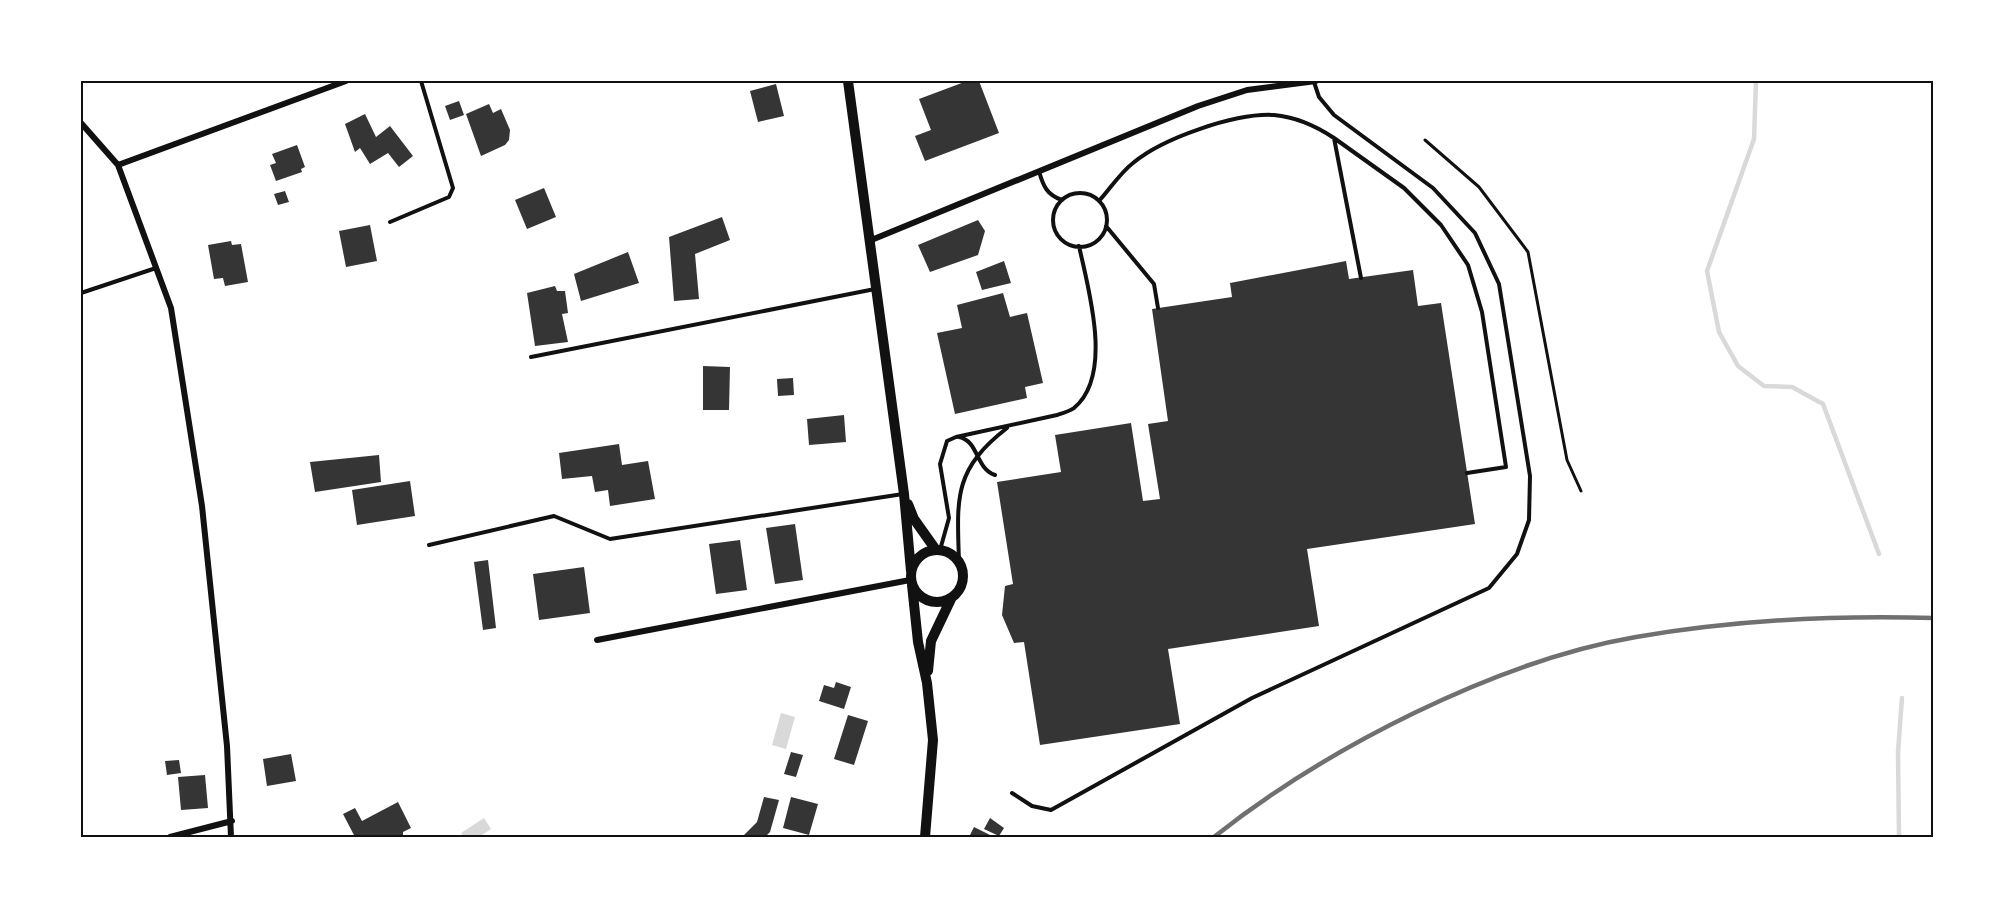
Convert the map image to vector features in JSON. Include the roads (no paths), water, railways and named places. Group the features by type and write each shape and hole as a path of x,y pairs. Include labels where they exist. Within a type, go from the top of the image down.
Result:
{"main road":[{"path":"848,81 904,494 918,642 927,683 933,740 925,837"},
{"path":"904,494 915,519 938,550 954,556 959,562 963,579 961,588 951,599 931,640 927,683"},
{"path":"938,550 920,556 911,579 915,592 928,601 936,603 951,599"}],"street":[{"path":"323,81 327,88"},
{"path":"118,165 346,81"},
{"path":"869,241 1198,106 1247,90 1315,81"},
{"path":"81,123 118,165 171,308 202,506 226,735 231,837"},
{"path":"597,640 911,579"},
{"path":"170,837 232,821"}],"lane":[{"path":"390,222 449,197 453,188 421,81"},
{"path":"1012,793 1032,806 1051,810 1252,698 1489,588 1517,554 1529,520 1530,476 1499,284 1475,233 1440,195 1334,115 1319,97 1315,81"},
{"path":"1099,201 1132,164 1163,143 1231,121 1272,115 1290,118 1320,129 1404,188 1441,225 1468,265 1482,312 1506,467 1467,473"},
{"path":"1334,138 1361,278"},
{"path":"1038,170 1042,184 1051,196 1062,200"},
{"path":"1106,226 1093,243 1079,246 1065,242 1055,231 1054,213 1062,200 1079,193 1088,194 1099,201 1104,208 1106,226 1154,284 1158,308"},
{"path":"938,550 949,518 940,464 944,446 956,437 1073,409 1086,394 1093,374 1094,319 1079,246"},
{"path":"81,293 156,268"},
{"path":"531,357 876,289"},
{"path":"959,562 958,504 962,485 976,454 1009,426"},
{"path":"956,437 970,442 982,468 995,475"},
{"path":"429,544 554,516 610,539 904,494"}],"waterway":[{"path":"1756,81 1754,139 1707,271 1719,332 1738,366 1764,386 1792,387 1823,404 1879,554"},
{"path":"1899,837 1898,752 1902,698"}],"railway":[{"path":"1214,837 1258,804 1359,741 1470,688 1527,666 1582,649 1636,637 1710,626 1822,618 1934,618"}]}
